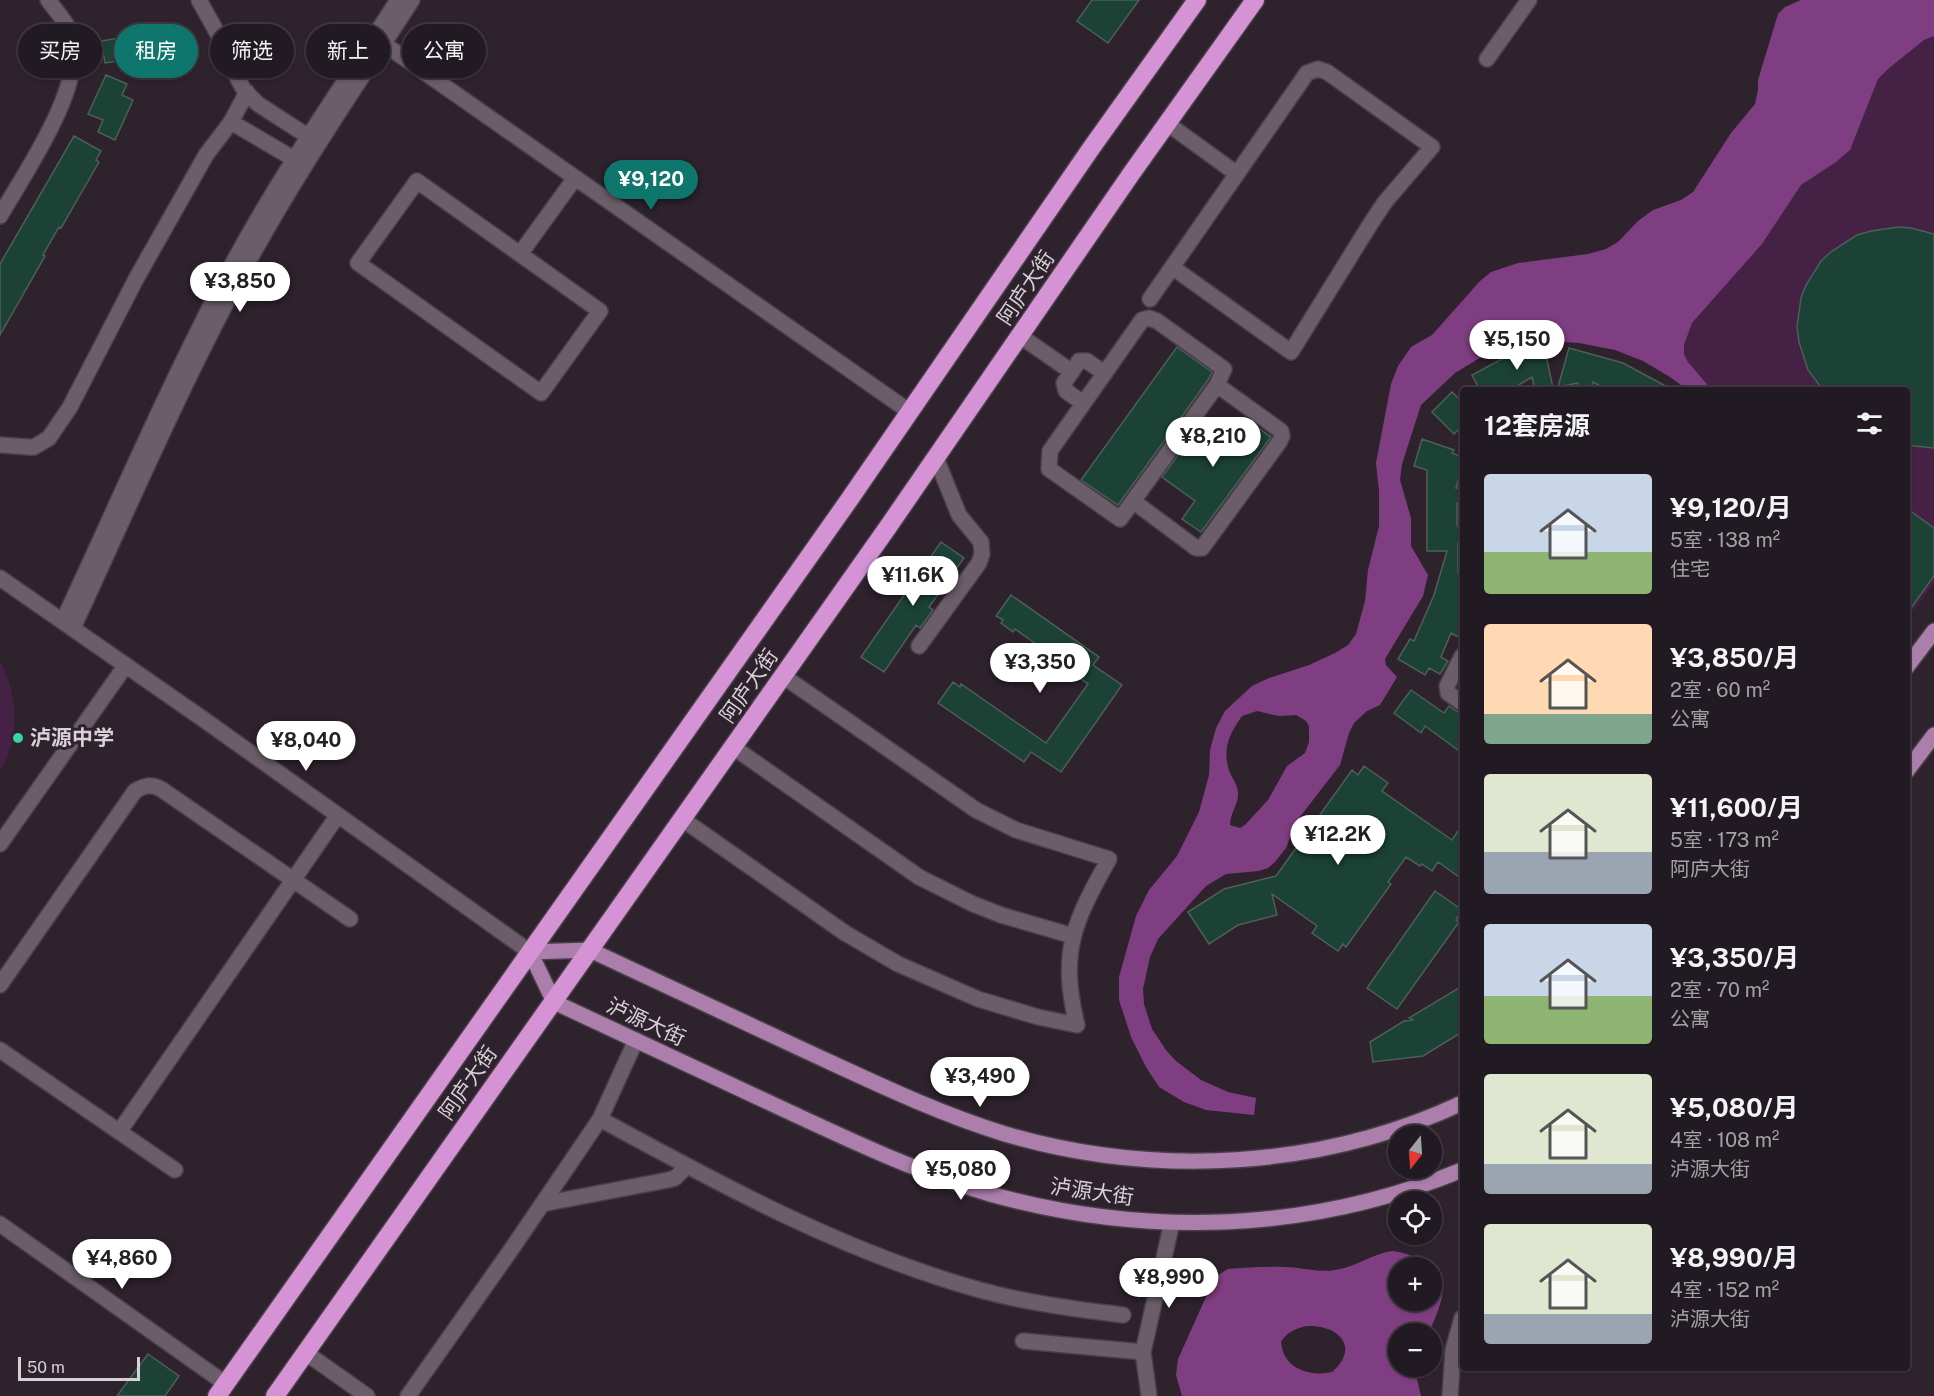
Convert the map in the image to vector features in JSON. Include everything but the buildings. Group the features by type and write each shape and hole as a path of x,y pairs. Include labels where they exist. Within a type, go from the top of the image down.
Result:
{"highway":[{"name":"阿庐大街","path":"222,1390 1197,0"},
{"name":"阿庐大街","path":"275,1396 783,676 1255,0"}],"main road":[{"path":"1910,663 1934,631"},
{"path":"1910,767 1934,735"},
{"path":"554,1002 530,952 590,950 930,1107 1006,1134 1081,1151 1161,1160 1211,1161 1310,1152 1379,1135 1412,1124 1460,1103"},
{"name":"泸源大街","path":"554,1002 864,1146 950,1181 1010,1199 1070,1212 1172,1222 1242,1222 1321,1213 1397,1195 1460,1171"}],"street":[{"path":"0,216 56,120 66,93 72,66 73,43 68,26 48,0"},
{"path":"199,0 225,47 238,79 247,92 258,104 309,137"},
{"path":"387,24 398,0"},
{"path":"390,27 412,0"},
{"path":"1487,59 1529,0"},
{"path":"390,48 910,412"},
{"path":"1150,299 1172,267 1237,174 1307,72 1318,69 1327,72 1432,147 1376,216 1292,352 1172,267"},
{"path":"68,624 206,316 256,222 294,159 352,78"},
{"path":"68,624 244,268 356,78"},
{"path":"0,444 34,447 49,438 70,407 136,279 206,155 231,122 247,92"},
{"path":"231,122 294,159"},
{"path":"1168,124 1237,174"},
{"path":"520,254 575,178"},
{"path":"417,181 520,254 600,311 541,393 358,263 417,181"},
{"path":"1149,318 1157,321 1224,369 1217,385 1120,519 1049,469 1050,451 1104,373 1142,320 1149,318"},
{"path":"1020,336 1072,372"},
{"path":"1083,403 1066,391 1064,383 1079,362 1087,361 1104,373"},
{"path":"1133,501 1196,548 1202,548 1280,441 1281,431 1217,385"},
{"path":"919,646 979,563 982,554 981,542 965,524 953,504 936,458"},
{"path":"0,578 530,952"},
{"path":"1460,660 1447,686 1448,693 1460,702"},
{"path":"0,844 126,665"},
{"path":"682,819 845,933 898,964 978,999 1038,1017 1077,1025 1070,978 1073,936 1084,905 1109,859 1016,830 976,810 783,676"},
{"path":"733,747 919,877 1001,915 1073,936"},
{"path":"0,985 135,790 145,786 156,786 161,789 350,919"},
{"path":"119,1132 338,815"},
{"path":"408,1396 600,1119 636,1040"},
{"path":"0,1050 175,1170"},
{"path":"600,1119 687,1166 784,1214 912,1269 1017,1299 1123,1315"},
{"path":"542,1204 668,1180 675,1178 687,1166"},
{"path":"1149,1396 1143,1352 1172,1222"},
{"path":"0,1224 222,1390"},
{"path":"1450,1396 1452,1359 1460,1326"},
{"path":"1023,1341 1143,1352"},
{"path":"306,1353 367,1396"}],"shaded area":[{"path":"1801,0 1934,0 1934,36 1924,40 1878,79 1850,150 1801,185 1762,244 1692,323 1684,345 1684,354 1709,387 1684,387 1643,361 1615,350 1579,343 1536,340 1488,353 1455,373 1421,405 1402,464 1400,480 1411,518 1411,546 1428,575 1423,596 1385,659 1386,665 1397,677 1380,705 1367,711 1354,723 1340,765 1296,822 1286,848 1275,862 1259,871 1226,874 1206,886 1158,939 1150,957 1143,989 1144,1004 1152,1029 1166,1050 1176,1061 1201,1080 1228,1092 1256,1098 1254,1115 1206,1110 1184,1102 1159,1087 1146,1067 1131,1037 1119,1000 1119,977 1136,916 1149,890 1177,856 1199,812 1209,775 1210,750 1216,728 1225,711 1252,686 1335,653 1348,645 1356,634 1365,601 1368,570 1379,526 1376,463 1391,384 1398,366 1411,347 1432,335 1480,281 1491,272 1518,263 1588,254 1606,249 1618,242 1638,221 1653,210 1681,200 1693,192 1731,133 1755,104 1758,80 1778,14 1785,7","holes":["1257,711 1279,716 1296,715 1306,721 1309,726 1309,742 1305,753 1287,766 1268,800 1245,825 1240,828 1230,825 1238,792 1226,755 1228,741 1234,729 1242,716"]},
{"path":"1934,36 1934,583 1910,615 1910,387 1709,387 1688,362 1684,354 1684,345 1692,323 1762,244 1801,185 1852,145 1878,79 1924,40"},
{"path":"0,661 11,687 15,716 11,744 0,770"},
{"path":"1392,1251 1415,1257 1388,1257 1388,1311 1438,1311 1433,1323 1388,1323 1388,1377 1416,1377 1421,1396 1182,1396 1176,1375 1178,1359 1215,1277 1228,1269 1256,1267 1335,1270","holes":["1306,1326 1317,1326 1336,1333 1345,1346 1345,1354 1341,1363 1332,1372 1306,1372 1294,1366 1283,1352 1281,1342 1292,1331"]}],"place":[{"name":"泸源中学","path":"18,738"}]}
